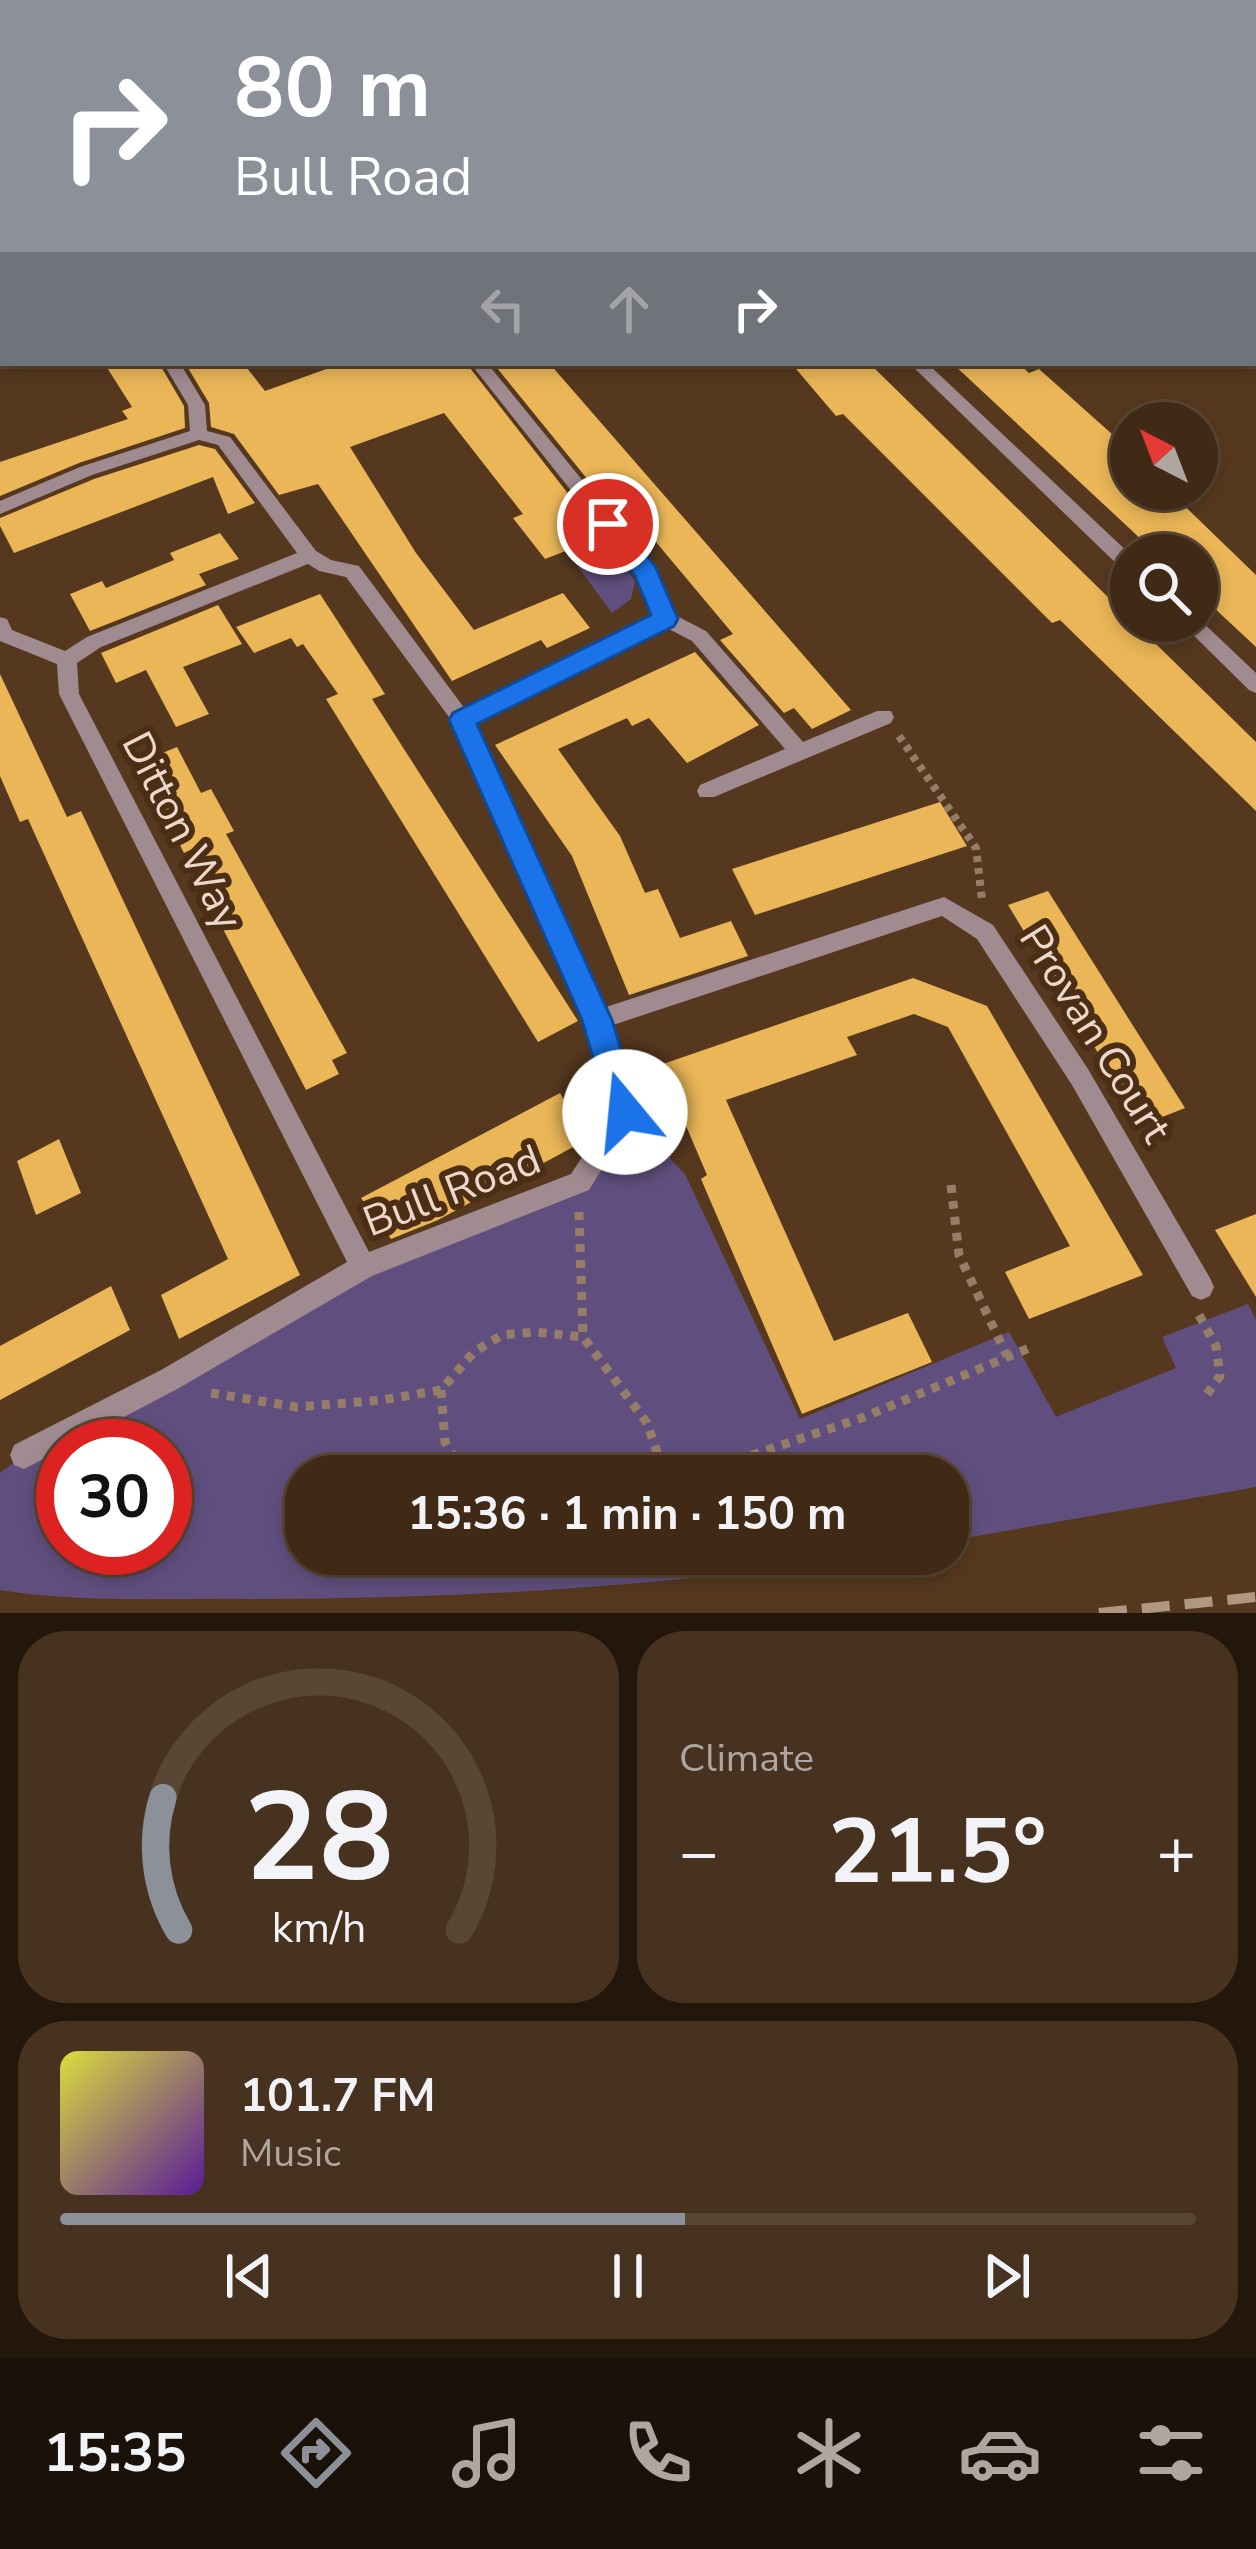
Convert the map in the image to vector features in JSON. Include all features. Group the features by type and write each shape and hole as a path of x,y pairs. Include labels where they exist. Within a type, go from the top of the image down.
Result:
{"street":[{"path":"173,366 202,415 198,434"},
{"path":"480,366 646,572 665,619 699,636 799,751"},
{"path":"920,366 1110,546"},
{"path":"0,508 86,470 198,434 224,442 309,556 94,642 67,660 4,635 0,624"},
{"name":"Bull Road","path":"24,1455 170,1379 363,1267 580,1182 625,1112 597,1020 462,720 352,572 309,556"},
{"path":"462,720 665,619"},
{"path":"1211,642 1256,685"},
{"name":"Ditton Way","path":"67,660 69,694 363,1267"},
{"path":"707,791 884,717"},
{"name":"Provan Court","path":"597,1020 944,906 985,932 1080,1076 1199,1299"}],"path":[{"path":"884,717 916,755 976,848 985,932"},
{"path":"580,1182 578,1254 584,1336 647,1423 657,1455"},
{"path":"951,1185 958,1255 1007,1356"},
{"path":"1199,1299 1216,1346 1220,1376 1207,1394"},
{"path":"170,1379 255,1407 338,1406 441,1390 472,1351 514,1328 584,1336"},
{"path":"753,1455 864,1417 1034,1346"},
{"path":"441,1390 445,1442 453,1455"}],"shaded area":[{"path":"608,546 635,581 631,599 612,613 573,560"},
{"path":"625,1112 685,1174 800,1419 1009,1332 1056,1417 1176,1368 1162,1337 1248,1304 1256,1320 1256,1487 969,1537 969,1455 285,1455 285,1575 716,1575 481,1594 323,1598 122,1599 0,1590 0,1473 36,1448 36,1575 192,1575 192,1419 89,1419 363,1267 580,1182"}],"building":[{"path":"106,366 161,366 184,406 185,428 79,463 0,496 0,462 128,419 122,411 132,407"},
{"path":"187,366 245,366 265,391 335,366 468,366 602,537 545,559 513,518 523,514 444,413 350,447 416,553 474,630 563,593 590,628 547,648 541,640 452,681 318,484 279,495 234,434 211,427 209,403"},
{"path":"495,366 552,366 851,710 812,729 794,708 784,713 720,640 733,634 640,523 627,528"},
{"path":"794,366 872,366 1110,599 1110,642 1154,642 1256,742 1256,811 1060,620 1052,623 843,414 836,416"},
{"path":"955,366 1021,366 1029,373 1039,369 1110,432 1110,510 1189,510 1214,534 1135,534"},
{"path":"199,445 215,449 255,503 228,514 213,477 14,553 0,526 0,518 94,479"},
{"path":"220,533 239,559 199,574 206,585 90,631 70,594 102,581 106,588 174,560 170,553"},
{"path":"1218,538 1256,575 1256,647 1218,612"},
{"path":"320,594 385,694 372,699 578,1021 538,1042 326,699 338,694 303,644 297,647 291,638 254,653 236,627"},
{"path":"218,605 242,644 183,667 209,714 176,727 146,670 116,683 101,653"},
{"path":"695,652 759,725 687,763 649,718 632,726 627,718 558,749 620,836 645,893 658,889 680,938 731,921 748,956 629,995 572,856 495,745"},
{"path":"0,674 67,817 81,811 300,1275 179,1339 161,1295 228,1259 28,819 20,822 0,776"},
{"path":"177,747 201,793 211,789 234,831 226,834 347,1053 332,1060 339,1074 306,1090 222,927 231,923 192,849 184,853 138,763"},
{"path":"940,802 967,846 755,915 732,869"},
{"path":"1048,891 1185,1108 1142,1125 1008,905"},
{"path":"913,978 987,1006 1143,1275 1029,1319 1005,1272 1070,1246 948,1027 914,1014 847,1037 857,1055 726,1100 834,1341 908,1313 932,1362 802,1414 701,1179 707,1175 660,1065"},
{"path":"560,1093 588,1139 438,1220 391,1239 361,1198"},
{"path":"59,1139 81,1193 36,1215 17,1161"},
{"path":"1256,1214 1256,1297 1215,1230"},
{"path":"111,1286 130,1330 0,1400 0,1346"}],"railway":[{"path":"1099,1613 1256,1597"}],"route":[{"path":"608,524 646,572 665,619 462,720 597,1020 625,1112"}]}
